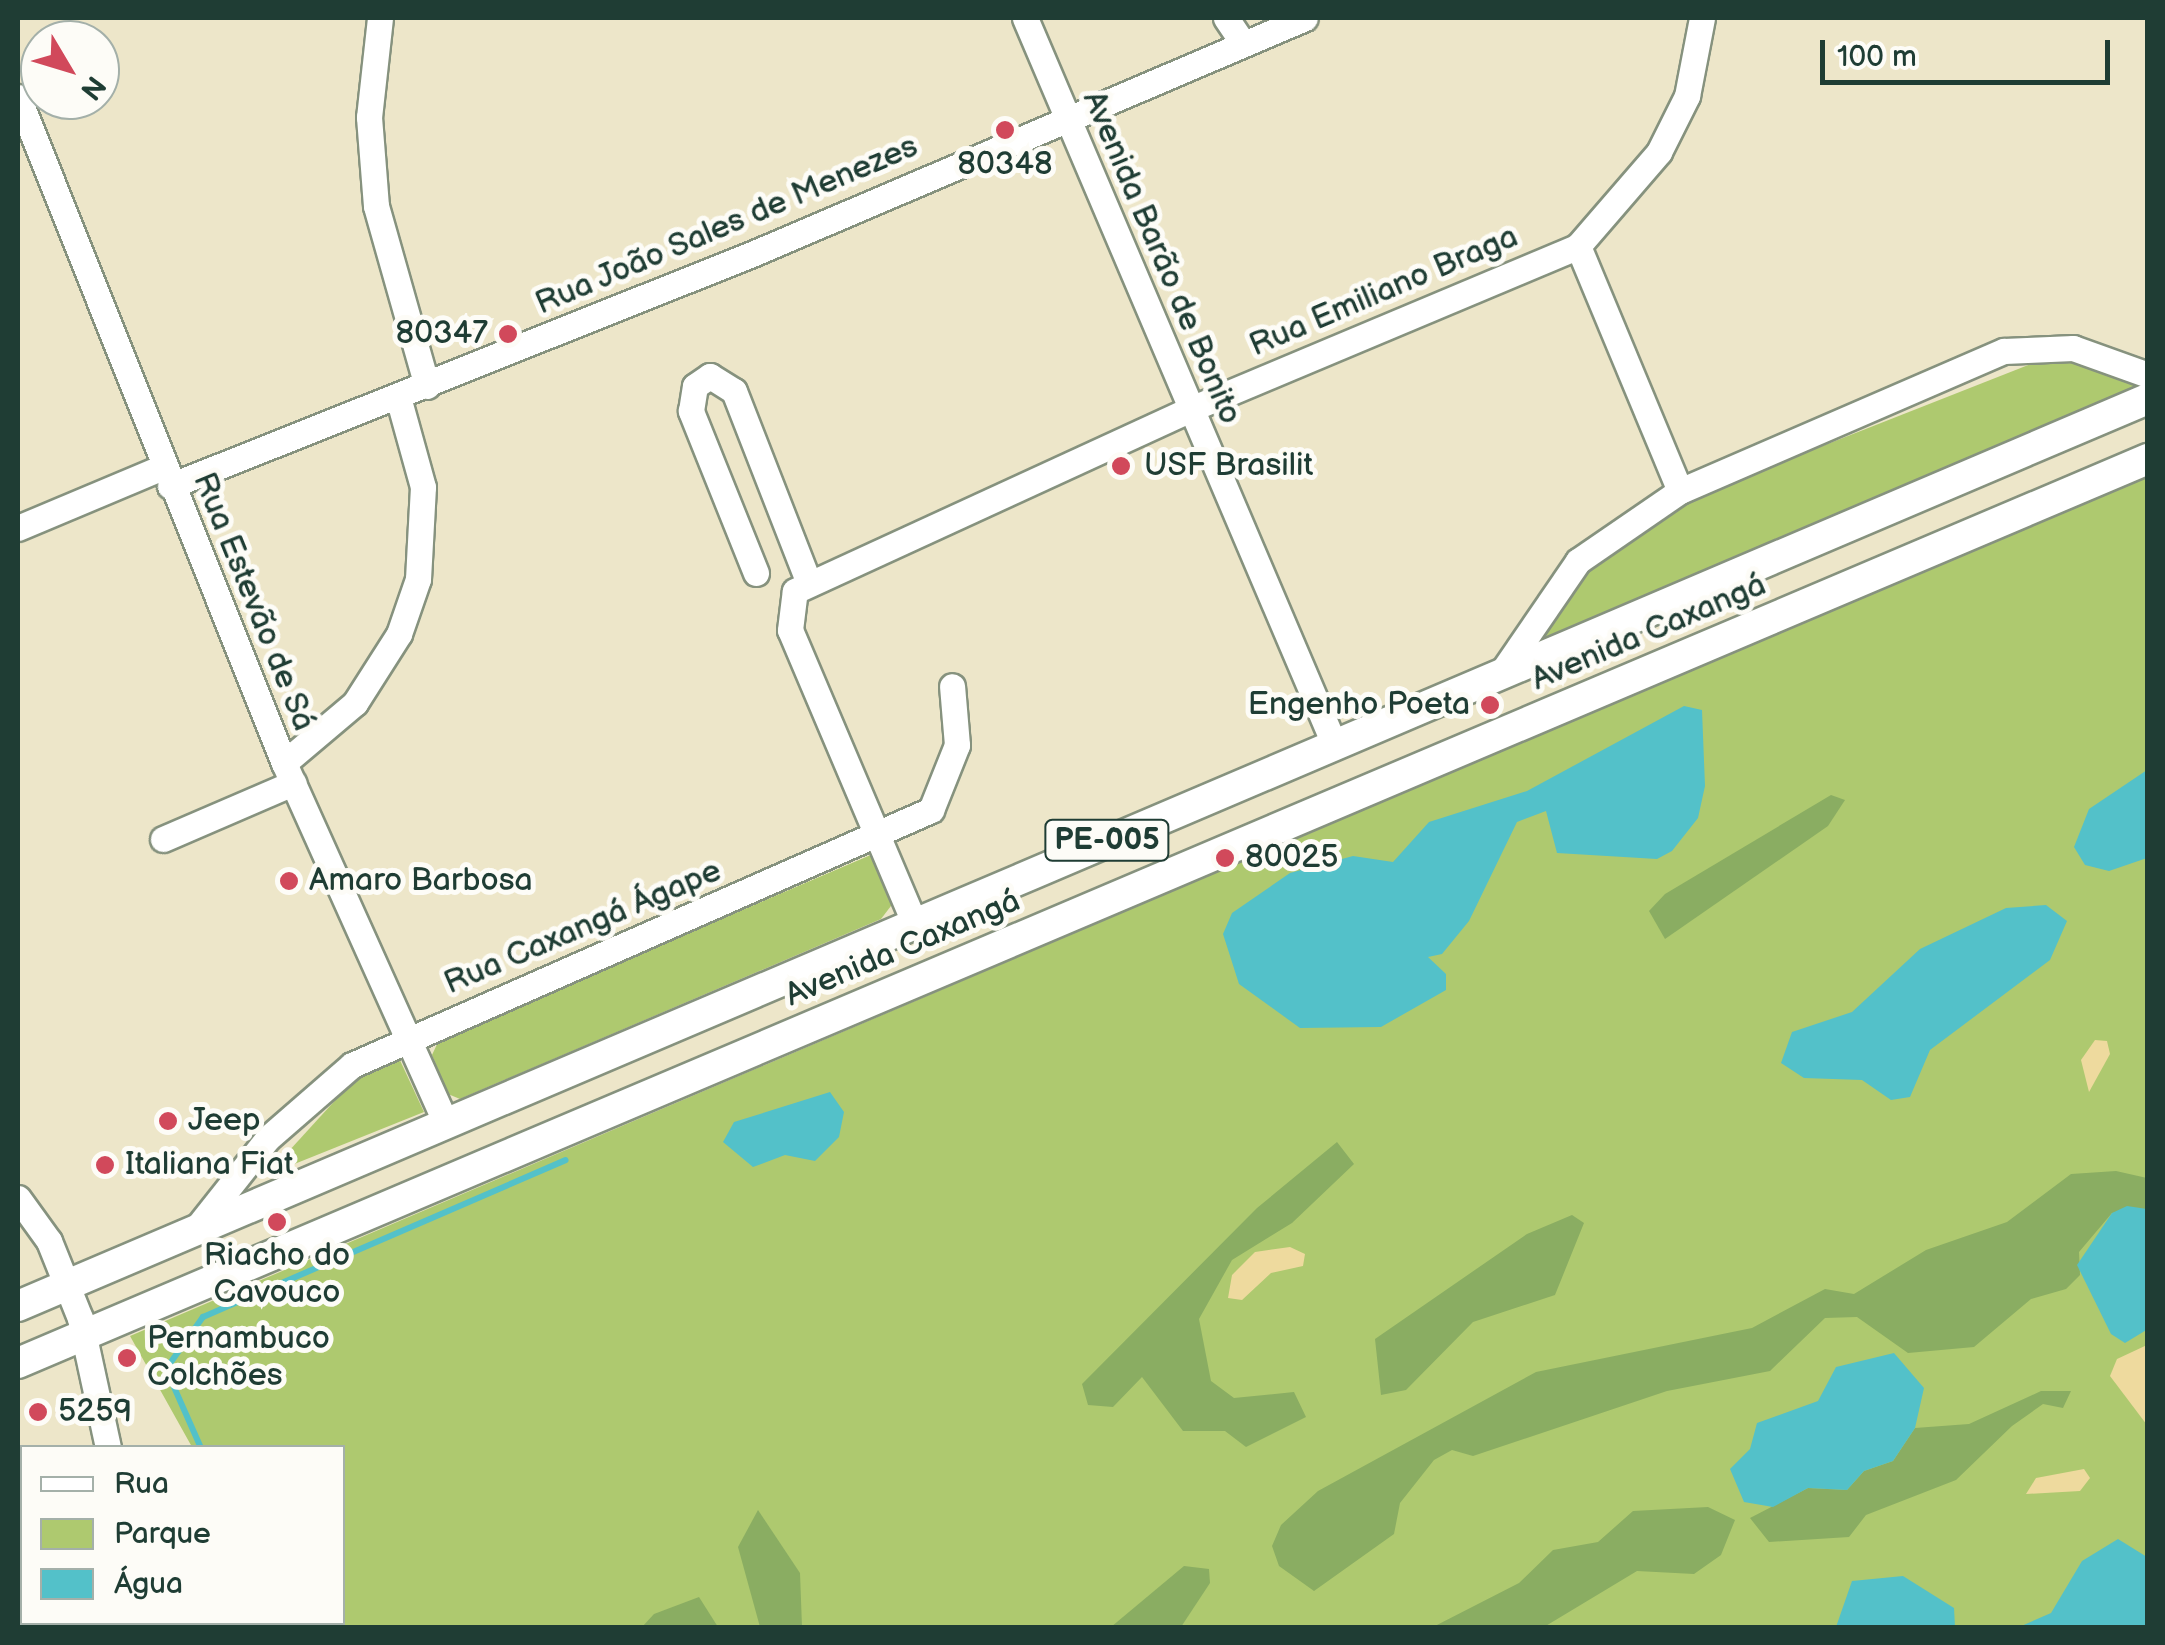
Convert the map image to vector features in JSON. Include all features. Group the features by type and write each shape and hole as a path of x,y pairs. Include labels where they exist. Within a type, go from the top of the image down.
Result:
{"main road":[{"name":"Avenida Caxangá","path":"18,1306 2148,399"},
{"name":"Avenida Caxangá","path":"18,1363 2148,459"}],"street":[{"path":"380,18 369,117 376,206 427,386"},
{"name":"Avenida Barão de Bonito","path":"1024,18 1334,744"},
{"path":"1226,18 1243,43"},
{"name":"Rua João Sales de Menezes","path":"18,528 398,398 1304,18"},
{"name":"Rua Emiliano Braga","path":"808,581 1191,409 1578,246 1659,152 1686,96 1702,18"},
{"name":"Rua Estevão de Sá","path":"18,97 288,773 446,1123"},
{"path":"1578,246 1680,491"},
{"name":"Avenida Caxangá","path":"1500,675 1578,560 1680,491 2004,351 2073,348 2148,375"},
{"path":"756,573 691,412 695,386 710,376 734,391 808,581 791,600 790,630 914,922"},
{"path":"164,839 288,773 355,704 399,634 417,584 424,487 398,398"},
{"name":"Rua Caxangá Ágape","path":"195,1230 311,1097 406,1038 876,839 931,810 957,746 952,686"},
{"path":"18,1198 67,1283 85,1335 107,1445"}],"green space":[{"path":"2056,354 2140,385 1529,644 1583,573 1678,503"},
{"path":"2147,475 2147,1627 305,1627 345,1625 345,1445 191,1445 130,1336"},
{"path":"1831,795 1845,800 1828,826 1665,939 1649,911 1665,894"},
{"path":"873,854 894,902 881,919 460,1099 448,1094 432,1055 439,1040"},
{"path":"398,1056 424,1112 267,1175 351,1083"},
{"path":"1337,1142 1354,1164 1292,1223 1232,1260 1199,1319 1211,1381 1234,1398 1294,1392 1306,1417 1246,1447 1225,1431 1183,1431 1142,1377 1113,1407 1088,1405 1082,1384 1257,1208"},
{"path":"2116,1171 2147,1178 2147,1209 2112,1213 2079,1252 2080,1275 2066,1289 2031,1299 1974,1347 1908,1353 1857,1317 1825,1318 1770,1371 1667,1391 1473,1456 1452,1450 1434,1460 1400,1503 1394,1534 1314,1591 1279,1566 1272,1546 1281,1525 1318,1491 1536,1372 1752,1328 1825,1289 1854,1294 1926,1250 2007,1222 2071,1174"},
{"path":"1572,1215 1584,1223 1555,1295 1473,1322 1406,1390 1381,1395 1375,1339 1527,1234"},
{"path":"2041,1391 2071,1391 2063,1408 2043,1404 2012,1426 1956,1480 1866,1515 1849,1537 1769,1542 1750,1518 1808,1488 1847,1490 1864,1471 1893,1461 1915,1428 1969,1424"},
{"path":"1708,1507 1735,1520 1721,1555 1694,1574 1637,1571 1544,1627 1433,1627 1519,1583 1553,1550 1598,1542 1633,1511"},
{"path":"758,1510 800,1573 802,1627 760,1627 738,1547"},
{"path":"1184,1566 1209,1569 1210,1583 1181,1627 1111,1627"},
{"path":"699,1597 718,1627 642,1627 654,1614"}],"sand":[{"path":"2095,1040 2107,1041 2110,1054 2089,1092 2081,1060"},
{"path":"1290,1247 1305,1254 1303,1266 1271,1273 1242,1300 1228,1298 1232,1275 1255,1252"},
{"path":"2148,1345 2147,1425 2110,1376 2117,1359"},
{"path":"2084,1469 2090,1478 2080,1491 2026,1494 2036,1478"}],"water":[{"path":"1684,706 1702,710 1705,786 1698,818 1672,851 1657,859 1557,853 1546,811 1517,822 1469,921 1442,954 1428,957 1446,974 1446,990 1381,1027 1300,1028 1239,984 1223,934 1232,913 1290,873 1353,856 1393,862 1429,822 1527,791"},
{"path":"2147,770 2147,858 2109,871 2085,865 2074,847 2089,809"},
{"path":"2046,905 2067,921 2050,960 1930,1050 1910,1097 1891,1100 1862,1080 1804,1078 1781,1063 1792,1032 1852,1012 1920,949 2006,908"},
{"path":"830,1092 844,1112 839,1137 815,1161 785,1155 753,1167 723,1142 734,1122"},
{"path":"2127,1206 2147,1209 2148,1329 2125,1343 2111,1334 2077,1265 2112,1213"},
{"path":"1894,1353 1924,1388 1915,1428 1893,1461 1864,1471 1847,1490 1808,1488 1773,1507 1744,1502 1730,1469 1750,1449 1757,1423 1818,1401 1836,1367"},
{"path":"2118,1539 2147,1557 2147,1627 2019,1627 2051,1613 2082,1561"},
{"path":"1903,1576 1954,1608 1955,1627 1836,1627 1852,1581"}],"waterway":[{"path":"200,1445 166,1369 203,1317 565,1160"}],"place":[{"name":"80348","path":"1005,130"},
{"name":"80347","path":"508,334"},
{"name":"USF Brasilit","path":"1121,466"},
{"name":"Engenho Poeta","path":"1490,705"},
{"name":"80025","path":"1225,858"},
{"name":"Amaro Barbosa","path":"289,881"},
{"name":"Jeep","path":"168,1121"},
{"name":"Italiana Fiat","path":"105,1165"},
{"name":"Riacho do Cavouco","path":"277,1222"},
{"name":"Pernambuco Colchões","path":"127,1358"},
{"name":"5259","path":"38,1412"}]}
